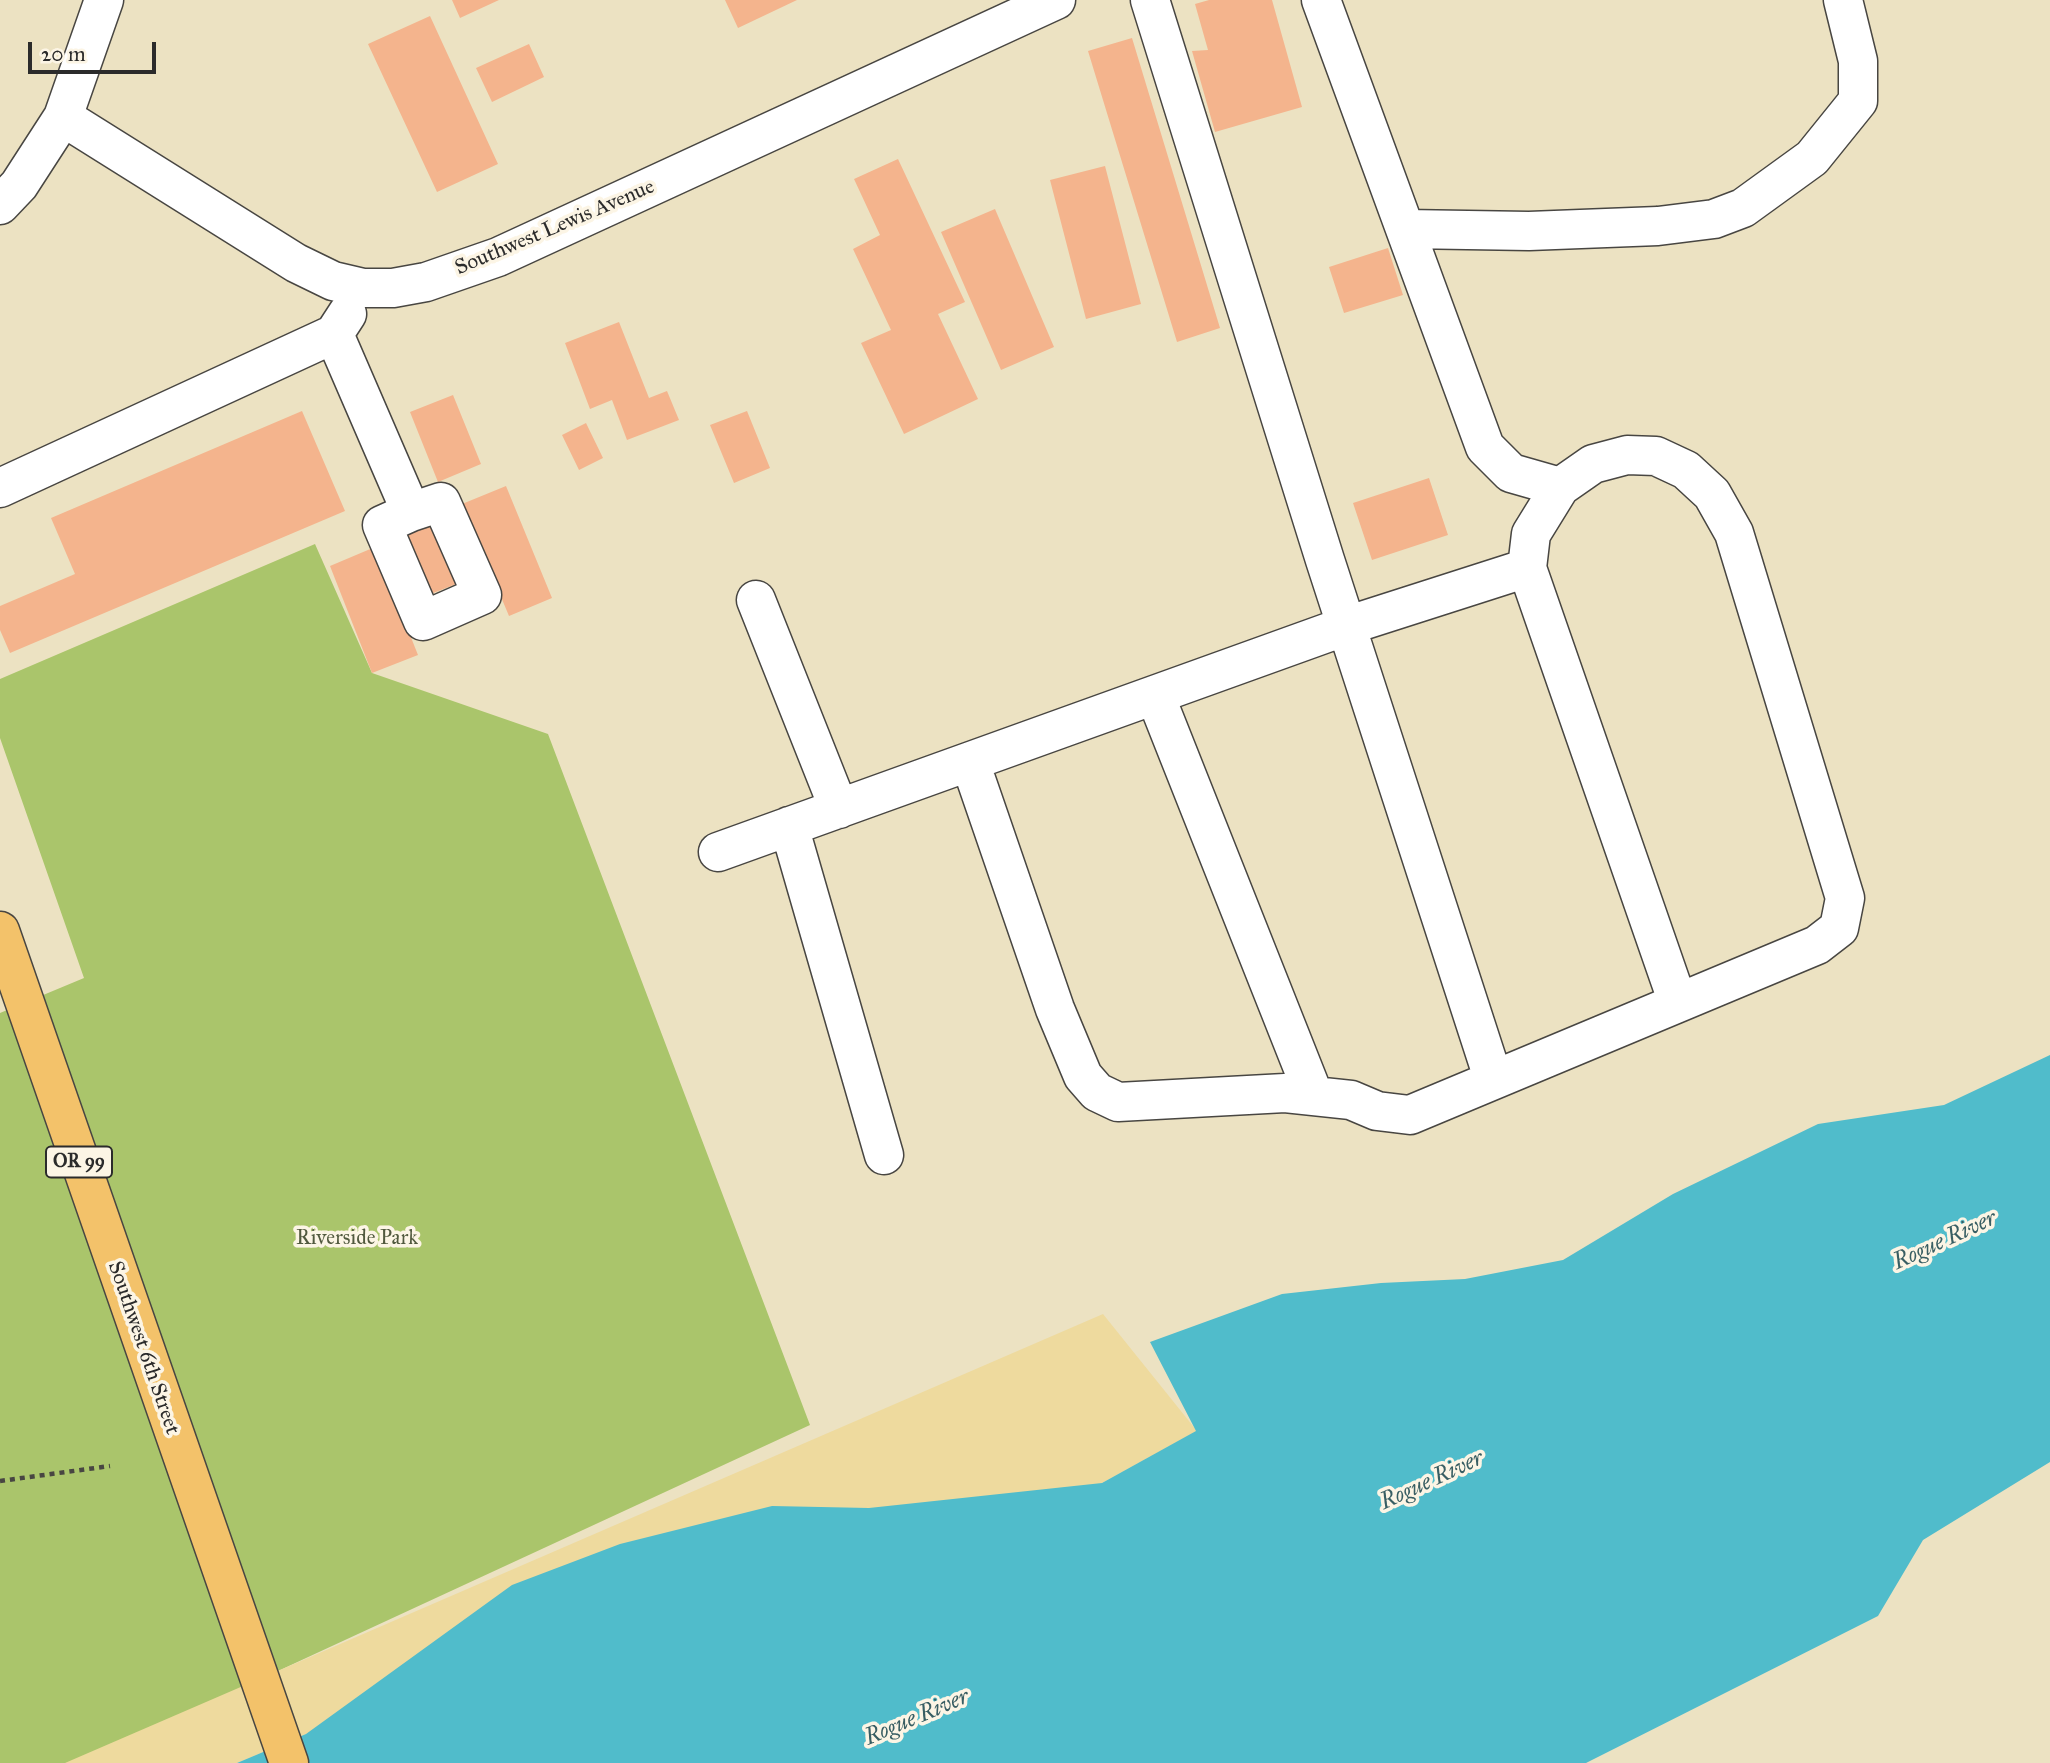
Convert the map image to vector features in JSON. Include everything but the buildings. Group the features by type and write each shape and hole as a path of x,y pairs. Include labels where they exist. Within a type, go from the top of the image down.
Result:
{"highway":[{"name":"Southwest 6th Street","path":"0,931 289,1763"}],"street":[{"path":"0,205 19,185 63,117 104,0"},
{"name":"Southwest Lewis Avenue","path":"63,117 296,263 333,281 363,288 393,288 426,282 498,257 1056,0"},
{"path":"1150,0 1346,626 1493,1078"},
{"path":"1321,0 1485,447 1511,473 1560,487"},
{"path":"1406,229 1529,231 1658,226 1714,219 1743,208 1812,158 1858,101 1858,61 1843,0"},
{"path":"0,488 334,334 363,288"},
{"path":"334,334 411,512"},
{"path":"970,762 1055,1009 1083,1076 1097,1092 1118,1102 1285,1093 1351,1100 1377,1111 1410,1115 1493,1078 1678,1003 1817,945 1839,928 1845,898 1734,533 1712,494 1686,470 1656,456 1627,455 1593,464 1560,487 1531,534 1527,568 1678,1003"},
{"path":"718,852 1346,626 1527,568"},
{"path":"756,600 839,808"},
{"path":"1155,695 1314,1096"},
{"path":"789,826 884,1155"}],"path":[{"path":"0,1481 110,1466"}],"green space":[{"name":"Riverside Park","path":"315,544 372,673 548,734 810,1425 79,1763 0,1763 0,1013 84,978 0,738 0,679"}],"sand":[{"path":"1103,1314 1197,1431 1102,1483 306,1734 237,1763 65,1763"}],"water":[{"name":"Rogue River","path":"2050,1055 2050,1462 1923,1540 1878,1616 1586,1763 237,1763 306,1734 512,1585 620,1544 772,1506 869,1508 1102,1483 1196,1431 1150,1342 1282,1294 1381,1283 1465,1279 1563,1260 1673,1194 1818,1124 1944,1105"}]}
